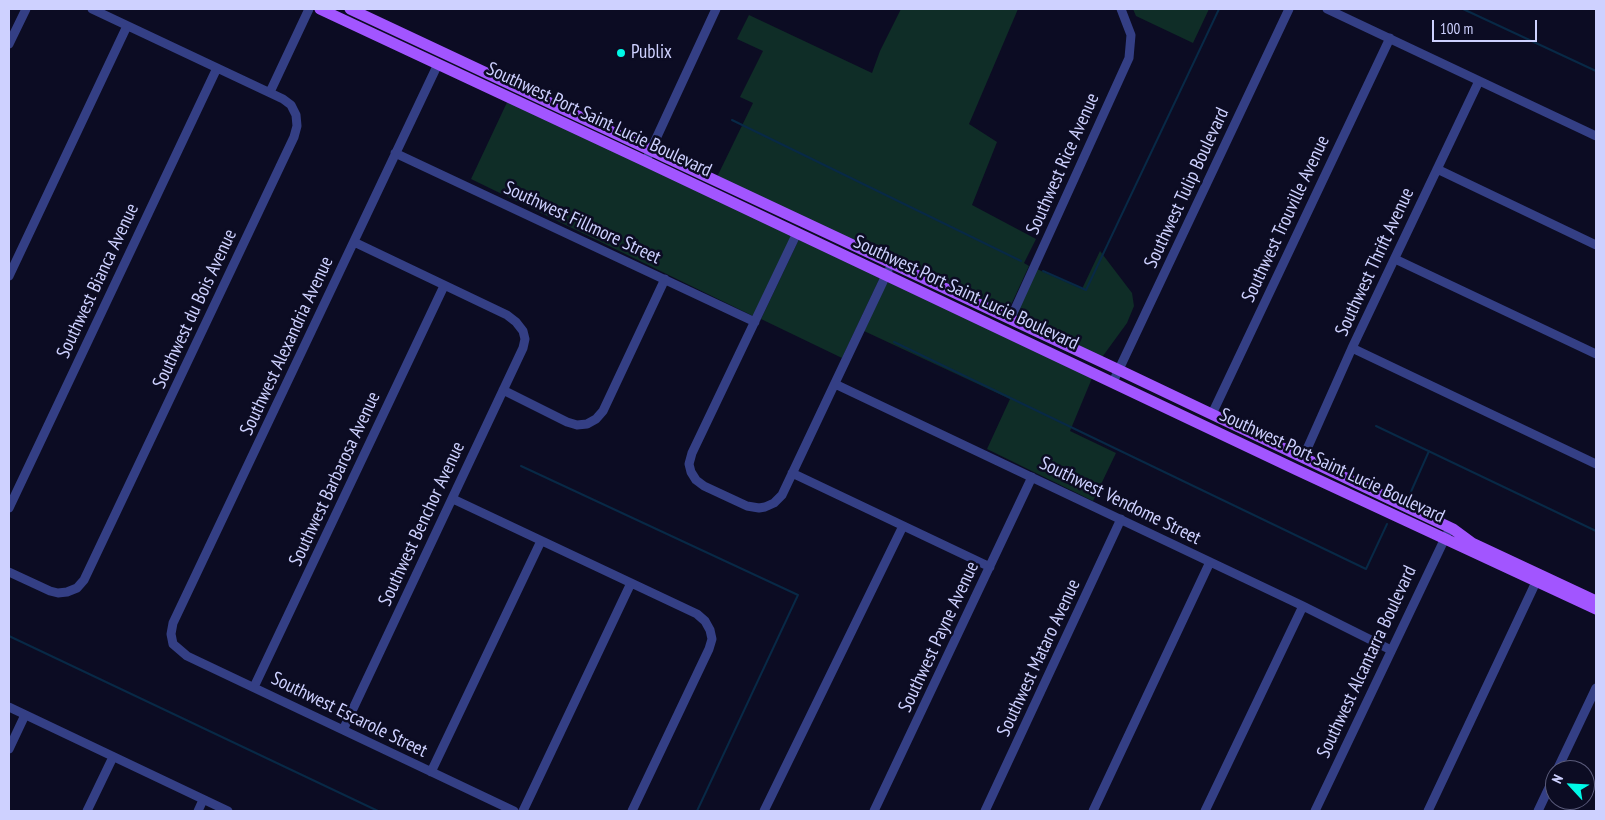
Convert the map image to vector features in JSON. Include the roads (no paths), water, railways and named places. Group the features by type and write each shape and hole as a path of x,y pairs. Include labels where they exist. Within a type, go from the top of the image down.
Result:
{"main road":[{"name":"Southwest Port Saint Lucie Boulevard","path":"320,9 1596,609"},
{"name":"Southwest Port Saint Lucie Boulevard","path":"350,9 1212,414 1450,528 1472,543 1596,601"},
{"path":"438,64 466,62"}],"street":[{"path":"9,44 26,9"},
{"name":"Southwest du Bois Avenue","path":"9,572 58,593 77,588 84,580 294,137 297,126 296,115 283,98 92,9"},
{"path":"270,92 309,9"},
{"path":"645,161 716,9"},
{"name":"Southwest Rice Avenue","path":"1010,320 1129,58 1131,35 1121,9"},
{"name":"Southwest Tulip Boulevard","path":"1114,382 1289,9"},
{"path":"1327,9 1596,136"},
{"path":"9,276 127,26"},
{"name":"Southwest Trouville Avenue","path":"1212,414 1390,38"},
{"name":"Southwest Alexandria Avenue","path":"173,644 171,634 173,623 438,64"},
{"name":"Southwest Bianca Avenue","path":"9,508 217,68"},
{"name":"Southwest Thrift Avenue","path":"1303,458 1352,348 1479,81"},
{"name":"Southwest Fillmore Street","path":"396,153 755,322"},
{"path":"1437,170 1596,245"},
{"path":"797,233 692,453 691,472 696,480 704,486 747,506 759,508 774,503 782,496 891,264"},
{"path":"354,242 444,286"},
{"path":"1395,259 1596,354"},
{"path":"503,390 567,422 577,425 587,424 596,419 603,411 665,279"},
{"name":"Southwest Benchor Avenue","path":"342,730 523,348 525,339 523,331 516,322 507,315 444,286"},
{"name":"Southwest Barbarosa Avenue","path":"254,687 444,286"},
{"path":"1352,348 1596,464"},
{"name":"Southwest Vendome Street","path":"835,384 1032,476 1391,650"},
{"path":"792,474 990,567"},
{"name":"Southwest Payne Avenue","path":"874,811 1032,476"},
{"path":"452,499 697,614 710,630 712,639 709,649 632,811"},
{"name":"Southwest Mataro Avenue","path":"985,811 1121,519"},
{"path":"764,811 903,526"},
{"name":"Southwest Alcantarra Boulevard","path":"1315,811 1450,528"},
{"path":"431,772 541,541"},
{"path":"1093,811 1210,562"},
{"path":"1428,811 1536,582"},
{"path":"523,811 631,583"},
{"path":"1204,811 1303,606"},
{"name":"Southwest Escarole Street","path":"173,644 187,656 514,811"},
{"path":"1562,760 1596,688"},
{"path":"9,707 228,811"},
{"path":"9,749 25,715"},
{"path":"87,811 113,757"},
{"path":"1538,811 1545,796"},
{"path":"198,811 204,800"}],"waterway":[{"path":"1043,271 1086,290 1219,9"},
{"path":"1463,9 1596,71"},
{"path":"732,120 1021,261"},
{"path":"894,342 1366,569 1387,524"},
{"path":"1376,426 1596,531"},
{"path":"1410,494 1429,451"},
{"path":"521,466 798,595 697,811"},
{"path":"9,636 378,811"}],"place":[{"name":"Publix","path":"621,53"}]}
